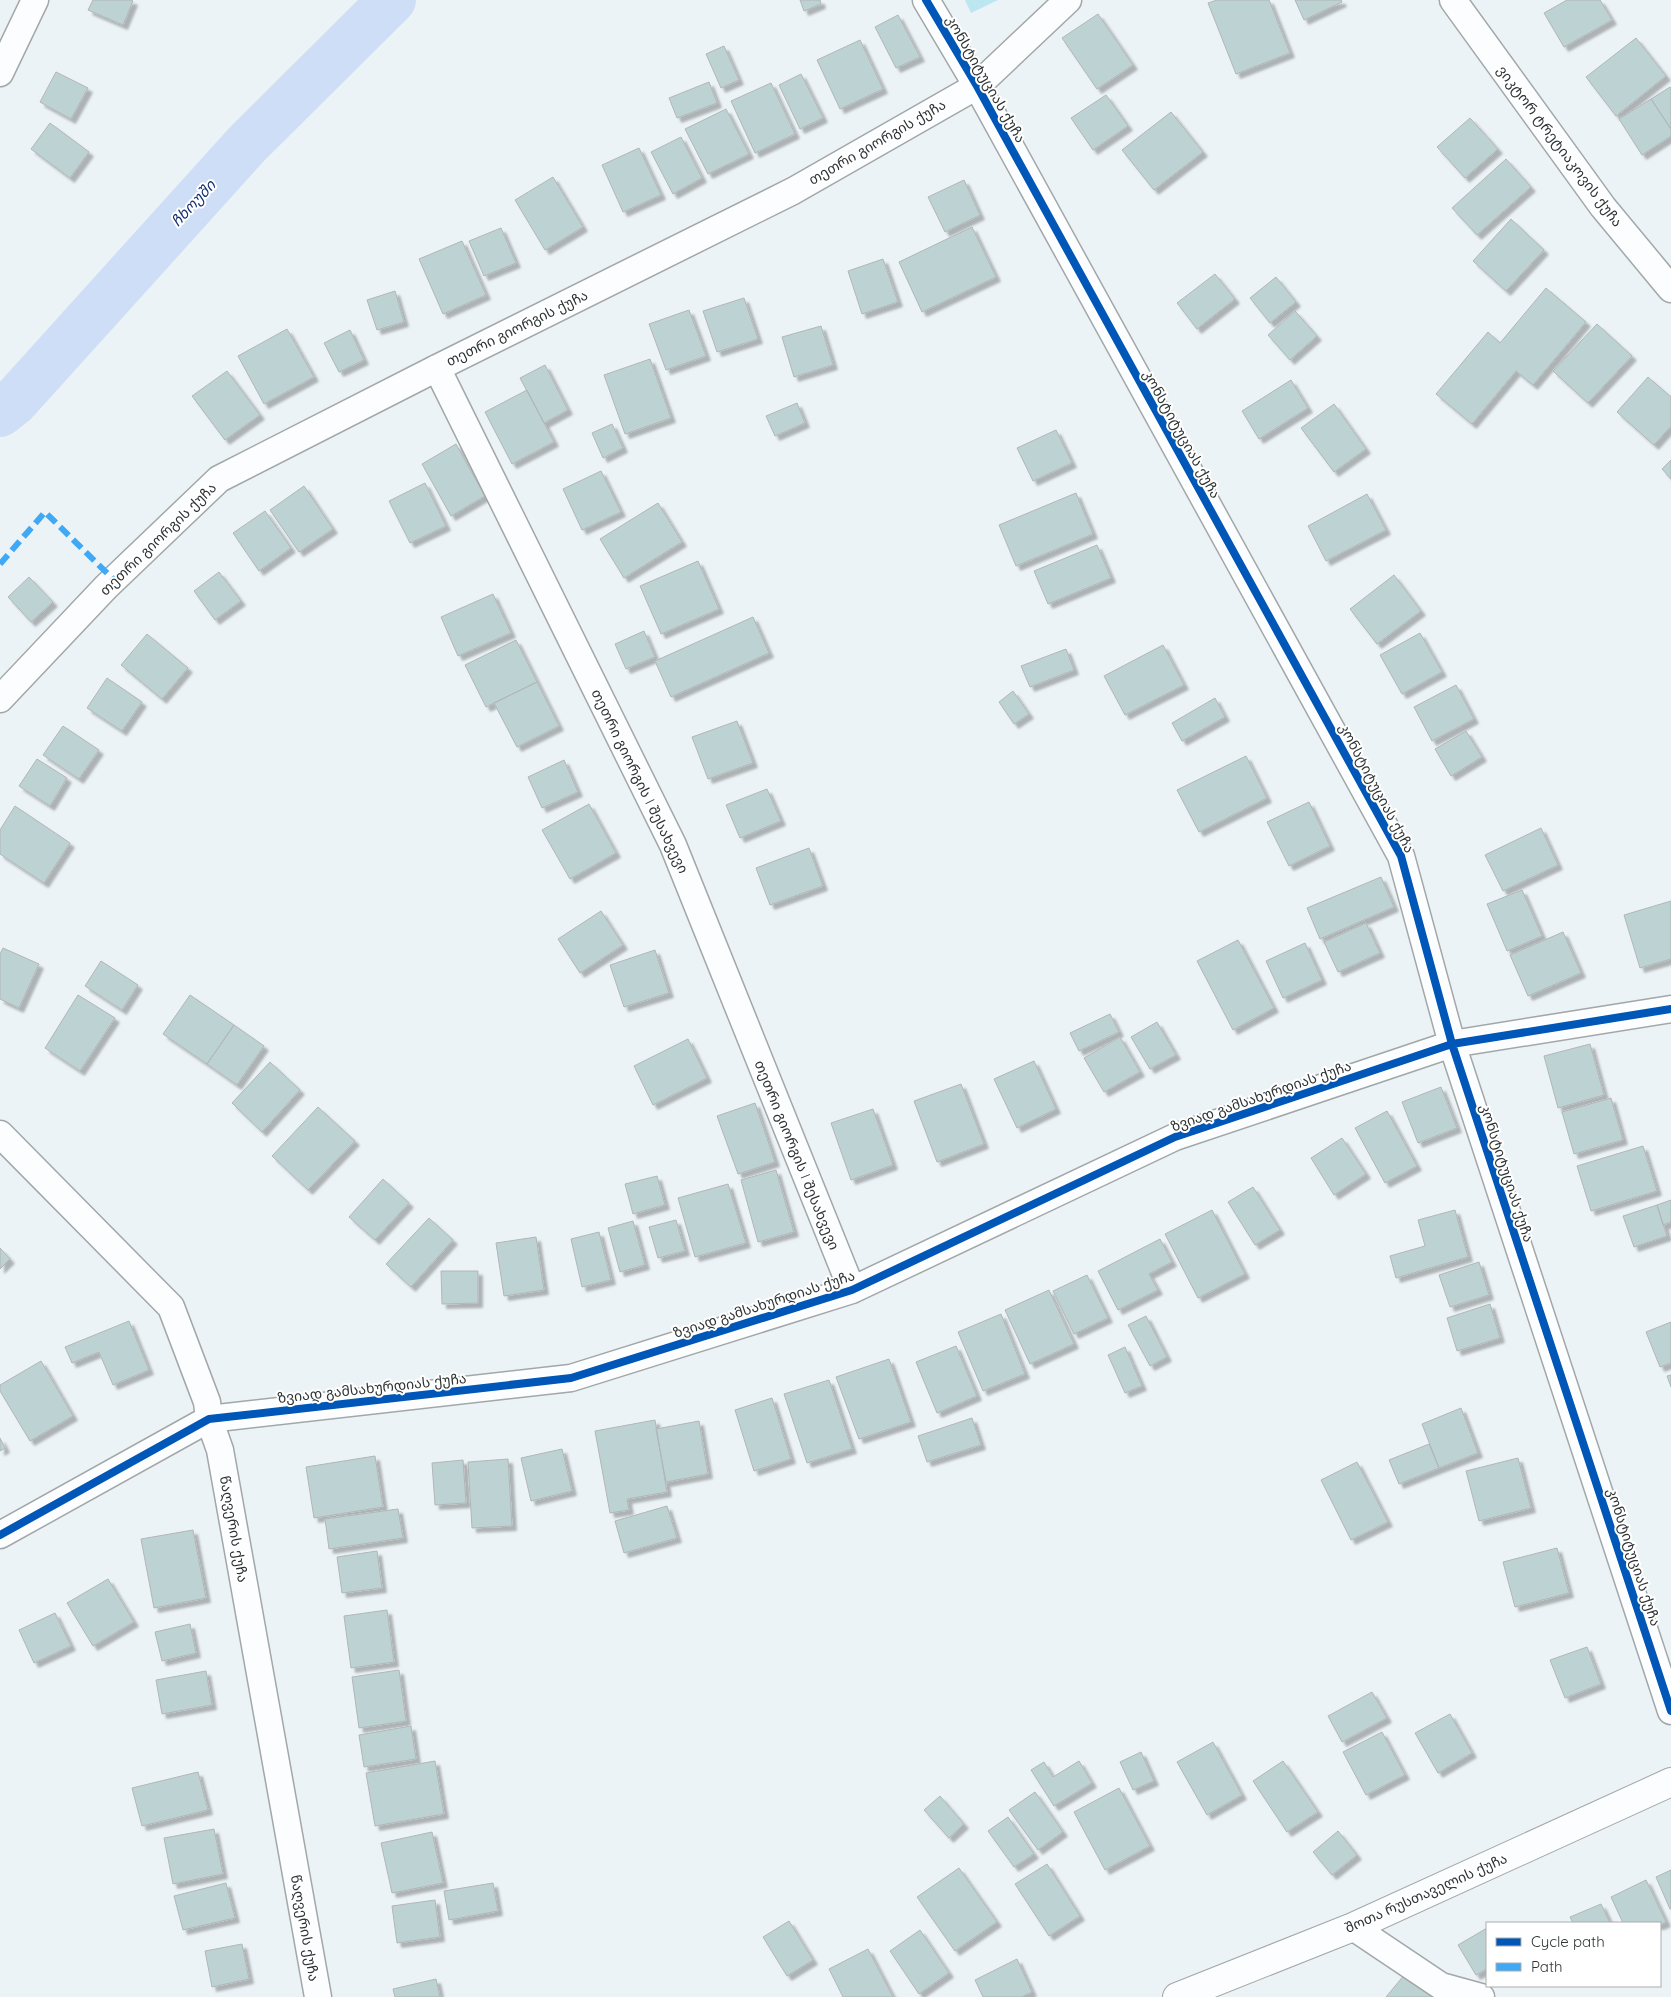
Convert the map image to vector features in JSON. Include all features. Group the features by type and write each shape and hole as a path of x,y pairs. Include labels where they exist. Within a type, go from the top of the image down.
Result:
{"main road":[{"name":"შოთა რუსთაველის ქუჩა","path":"1178,1997 1353,1927 1671,1782"}],"street":[{"path":"0,73 35,0"},
{"name":"კონსტიტუციას ქუჩა","path":"926,0 976,86 1401,856 1452,1044 1671,1712"},
{"name":"თეთრი გიორგის ქუჩა","path":"0,699 106,587 219,479 793,191 976,86 1068,0"},
{"name":"ვიკტორ ტრეტიაკოვის ქუჩა","path":"1453,0 1604,207 1671,289"},
{"name":"თეთრი გიორგის I შესახვევი","path":"437,368 673,845 852,1290"},
{"name":"ზვიად გამსახურდიას ქუჩა","path":"0,1535 209,1419 571,1378 852,1290 1175,1137 1452,1044 1671,1009"},
{"name":"წაღვერის ქუჩა","path":"0,1134 171,1307 207,1402 209,1419 220,1450 318,1997"},
{"path":"1353,1927 1441,1986 1481,1997"}],"shaded area":[{"path":"965,0 998,0 971,13"}],"building":[{"path":"93,0 133,1 123,25 88,10"},
{"path":"800,0 820,0 821,4 804,11"},
{"path":"1217,0 1269,0 1290,53 1236,74 1208,3"},
{"path":"1295,0 1341,0 1342,2 1304,20"},
{"path":"1567,0 1600,0 1612,20 1564,47 1544,13"},
{"path":"1098,14 1133,65 1097,89 1062,38"},
{"path":"898,15 920,57 896,68 875,27"},
{"path":"1636,38 1666,76 1616,116 1586,77"},
{"path":"860,40 883,89 840,109 817,60"},
{"path":"724,46 739,80 721,88 706,54"},
{"path":"56,72 88,88 71,119 40,102"},
{"path":"801,74 823,118 800,129 779,85"},
{"path":"709,82 717,103 677,118 669,98"},
{"path":"771,83 795,134 755,153 731,101"},
{"path":"1671,88 1671,129 1651,99"},
{"path":"1106,95 1128,126 1093,150 1071,118"},
{"path":"1651,99 1671,129 1671,136 1642,155 1619,119"},
{"path":"726,109 749,154 708,174 685,129"},
{"path":"1171,112 1203,152 1154,190 1122,150"},
{"path":"1470,118 1498,149 1465,178 1437,147"},
{"path":"50,123 89,152 70,178 31,149"},
{"path":"681,137 702,178 673,194 651,152"},
{"path":"639,148 661,195 623,212 602,165"},
{"path":"1506,159 1531,187 1477,235 1452,208"},
{"path":"553,177 583,227 545,250 515,200"},
{"path":"964,180 980,215 945,232 928,197"},
{"path":"1511,219 1544,250 1506,291 1473,261"},
{"path":"972,227 996,277 922,312 899,262"},
{"path":"501,228 516,263 484,276 469,241"},
{"path":"462,241 486,295 443,314 419,259"},
{"path":"883,259 898,302 862,314 848,271"},
{"path":"1215,274 1235,299 1197,329 1177,303"},
{"path":"1276,277 1296,302 1270,323 1250,298"},
{"path":"1546,288 1586,322 1533,385 1516,371 1472,424 1436,394 1488,332 1500,343"},
{"path":"395,291 404,322 377,330 367,300"},
{"path":"744,298 758,339 717,352 703,311"},
{"path":"689,310 706,356 666,370 649,324"},
{"path":"1295,311 1317,336 1290,360 1268,335"},
{"path":"1597,324 1632,356 1588,403 1553,371"},
{"path":"821,326 833,365 794,377 782,337"},
{"path":"287,329 314,377 264,404 238,356"},
{"path":"350,330 364,360 339,372 324,343"},
{"path":"650,359 671,418 625,434 604,375"},
{"path":"545,365 568,410 544,423 520,378"},
{"path":"227,371 260,415 225,440 192,396"},
{"path":"1648,377 1671,397 1671,426 1654,445 1617,412"},
{"path":"1291,380 1308,408 1259,439 1242,411"},
{"path":"527,390 554,442 512,464 485,412"},
{"path":"797,403 805,423 775,436 766,416"},
{"path":"1334,404 1366,449 1334,472 1301,428"},
{"path":"612,424 623,448 603,458 592,433"},
{"path":"1056,430 1072,463 1033,481 1017,448"},
{"path":"456,444 485,496 451,516 422,464"},
{"path":"1671,460 1671,479 1662,469"},
{"path":"601,471 621,512 582,530 563,489"},
{"path":"425,483 446,526 410,543 389,501"},
{"path":"304,486 333,529 299,552 270,510"},
{"path":"1076,493 1093,534 1016,566 999,525"},
{"path":"1367,494 1386,530 1326,561 1308,526"},
{"path":"658,503 682,542 624,578 600,539"},
{"path":"265,511 291,548 259,571 233,533"},
{"path":"1097,545 1111,578 1048,604 1034,571"},
{"path":"698,561 719,609 661,634 640,586"},
{"path":"219,572 241,601 215,620 194,591"},
{"path":"1394,575 1421,611 1377,644 1350,609"},
{"path":"29,577 53,602 31,622 8,597"},
{"path":"493,594 511,633 458,656 441,617"},
{"path":"753,617 769,653 671,697 655,661"},
{"path":"644,631 655,657 626,669 615,644"},
{"path":"1420,633 1442,672 1402,694 1380,655"},
{"path":"147,634 188,668 162,699 121,665"},
{"path":"516,640 537,682 486,707 465,665"},
{"path":"1163,645 1184,685 1125,715 1104,676"},
{"path":"1066,649 1074,670 1030,687 1021,666"},
{"path":"107,678 142,702 122,731 87,708"},
{"path":"537,682 559,726 517,747 494,703"},
{"path":"1456,685 1474,719 1432,741 1414,707"},
{"path":"1013,691 1029,714 1014,724 999,702"},
{"path":"1215,698 1225,717 1182,741 1172,723"},
{"path":"737,721 753,763 708,779 692,737"},
{"path":"63,726 99,750 79,779 43,755"},
{"path":"1466,731 1482,757 1451,776 1435,749"},
{"path":"1246,756 1267,798 1199,832 1177,790"},
{"path":"37,759 67,778 50,806 19,786"},
{"path":"564,760 578,792 542,808 528,777"},
{"path":"767,789 781,821 740,838 726,805"},
{"path":"1309,802 1330,846 1289,866 1267,822"},
{"path":"589,804 616,853 570,879 542,830"},
{"path":"15,806 70,843 44,883 0,854 0,830"},
{"path":"1541,828 1558,865 1503,891 1485,855"},
{"path":"809,848 823,886 770,905 756,868"},
{"path":"1381,877 1394,907 1320,939 1307,908"},
{"path":"1522,890 1542,936 1507,951 1487,904"},
{"path":"1671,901 1671,959 1640,968 1624,915"},
{"path":"601,911 623,945 580,973 558,939"},
{"path":"1366,923 1380,953 1338,972 1324,942"},
{"path":"1563,932 1581,973 1528,996 1510,955"},
{"path":"1238,940 1274,1008 1233,1030 1197,961"},
{"path":"1305,943 1322,980 1283,998 1266,961"},
{"path":"3,948 39,964 19,1008 0,999 0,954"},
{"path":"655,950 669,993 624,1007 610,965"},
{"path":"101,961 138,985 122,1010 85,986"},
{"path":"78,995 115,1018 80,1071 45,1048"},
{"path":"190,995 234,1025 207,1064 163,1034"},
{"path":"1110,1014 1119,1032 1079,1051 1070,1033"},
{"path":"1157,1022 1176,1055 1150,1069 1131,1037"},
{"path":"234,1025 264,1046 237,1085 207,1064"},
{"path":"1120,1037 1140,1072 1104,1092 1084,1058"},
{"path":"688,1039 707,1078 653,1105 634,1066"},
{"path":"1590,1044 1604,1095 1558,1108 1544,1056"},
{"path":"1034,1061 1056,1109 1017,1128 994,1079"},
{"path":"270,1062 300,1090 262,1132 232,1103"},
{"path":"961,1084 984,1144 937,1162 914,1101"},
{"path":"1441,1087 1457,1128 1418,1143 1402,1102"},
{"path":"1611,1098 1623,1140 1574,1154 1562,1112"},
{"path":"755,1103 775,1162 738,1174 717,1116"},
{"path":"318,1107 355,1141 308,1190 272,1156"},
{"path":"873,1109 893,1165 851,1180 831,1123"},
{"path":"1387,1111 1417,1166 1385,1183 1355,1128"},
{"path":"1342,1138 1366,1174 1334,1195 1311,1158"},
{"path":"1643,1146 1657,1191 1591,1211 1577,1166"},
{"path":"776,1170 794,1232 758,1242 741,1180"},
{"path":"657,1176 665,1205 633,1214 625,1184"},
{"path":"383,1179 409,1203 375,1240 349,1217"},
{"path":"728,1184 746,1243 695,1257 678,1198"},
{"path":"1253,1187 1280,1230 1255,1245 1228,1202"},
{"path":"1671,1200 1671,1222 1663,1225 1657,1205"},
{"path":"1657,1205 1667,1236 1634,1247 1623,1216"},
{"path":"1212,1210 1245,1274 1198,1298 1165,1234"},
{"path":"1455,1210 1468,1257 1396,1278 1390,1256 1425,1246 1418,1220"},
{"path":"429,1218 453,1240 411,1287 386,1264"},
{"path":"676,1220 685,1251 658,1258 649,1227"},
{"path":"633,1221 645,1265 620,1272 608,1228"},
{"path":"599,1232 611,1280 582,1287 571,1239"},
{"path":"536,1237 544,1290 504,1296 496,1243"},
{"path":"1160,1239 1172,1262 1149,1274 1158,1290 1118,1310 1098,1271"},
{"path":"0,1248 10,1259 0,1269"},
{"path":"1479,1262 1489,1295 1450,1307 1439,1275"},
{"path":"441,1271 478,1271 478,1303 442,1304"},
{"path":"1087,1275 1108,1318 1074,1334 1053,1291"},
{"path":"1049,1290 1074,1344 1030,1364 1005,1310"},
{"path":"1490,1304 1500,1338 1457,1351 1447,1318"},
{"path":"1001,1314 1025,1374 983,1391 958,1332"},
{"path":"1146,1316 1167,1357 1150,1366 1128,1325"},
{"path":"129,1321 149,1370 113,1385 99,1352 72,1363 65,1347"},
{"path":"1671,1322 1671,1363 1660,1367 1646,1332"},
{"path":"956,1346 977,1396 937,1413 916,1362"},
{"path":"1125,1347 1142,1386 1125,1393 1108,1355"},
{"path":"889,1359 911,1422 859,1439 836,1377"},
{"path":"41,1361 73,1416 30,1441 0,1391 0,1385"},
{"path":"1671,1375 1671,1387 1667,1376"},
{"path":"829,1380 852,1449 807,1463 784,1394"},
{"path":"772,1398 791,1459 754,1471 735,1410"},
{"path":"1461,1408 1478,1453 1439,1468 1422,1424"},
{"path":"972,1418 981,1445 927,1462 918,1436"},
{"path":"655,1420 667,1492 627,1499 629,1510 610,1513 595,1431"},
{"path":"699,1421 708,1474 666,1482 656,1429"},
{"path":"0,1438 5,1448 0,1451"},
{"path":"1429,1444 1439,1468 1399,1484 1389,1460"},
{"path":"562,1449 572,1491 531,1501 521,1458"},
{"path":"375,1456 383,1507 314,1518 306,1467"},
{"path":"1518,1458 1531,1508 1479,1521 1466,1471"},
{"path":"508,1459 512,1526 472,1528 468,1462"},
{"path":"463,1460 466,1503 435,1505 432,1463"},
{"path":"1357,1462 1388,1522 1351,1540 1321,1480"},
{"path":"667,1506 677,1538 624,1553 615,1521"},
{"path":"398,1509 403,1538 329,1549 325,1519"},
{"path":"193,1530 206,1598 154,1608 141,1539"},
{"path":"1557,1548 1569,1593 1515,1607 1503,1562"},
{"path":"377,1551 382,1588 342,1593 337,1557"},
{"path":"108,1579 134,1622 93,1646 67,1603"},
{"path":"387,1610 394,1662 351,1668 344,1616"},
{"path":"55,1613 71,1646 34,1663 19,1630"},
{"path":"190,1624 196,1653 162,1661 155,1632"},
{"path":"1587,1647 1601,1684 1565,1698 1550,1660"},
{"path":"399,1670 406,1721 359,1728 352,1677"},
{"path":"206,1671 212,1705 162,1714 156,1680"},
{"path":"1372,1692 1387,1718 1342,1742 1328,1716"},
{"path":"1450,1714 1472,1753 1438,1773 1415,1733"},
{"path":"411,1726 416,1759 364,1767 359,1735"},
{"path":"1382,1732 1405,1775 1366,1795 1343,1752"},
{"path":"1213,1742 1242,1795 1207,1815 1177,1762"},
{"path":"1141,1752 1154,1781 1133,1790 1120,1762"},
{"path":"435,1761 444,1814 375,1826 366,1773"},
{"path":"1079,1761 1092,1783 1054,1806 1031,1770 1044,1762 1053,1777"},
{"path":"1283,1761 1318,1812 1287,1832 1253,1781"},
{"path":"198,1772 208,1810 142,1826 132,1788"},
{"path":"1119,1788 1150,1846 1105,1870 1074,1812"},
{"path":"1035,1792 1063,1832 1038,1850 1009,1810"},
{"path":"940,1796 964,1824 949,1838 924,1810"},
{"path":"1008,1817 1034,1854 1014,1867 988,1831"},
{"path":"214,1829 223,1874 173,1884 164,1838"},
{"path":"1338,1831 1357,1855 1332,1875 1313,1852"},
{"path":"432,1832 443,1883 392,1893 381,1843"},
{"path":"1047,1864 1080,1916 1049,1936 1015,1884"},
{"path":"959,1868 997,1922 955,1951 917,1897"},
{"path":"1671,1870 1671,1909 1670,1909 1656,1877"},
{"path":"1646,1880 1666,1922 1661,1924 1661,1922 1623,1922 1611,1897"},
{"path":"226,1883 235,1918 183,1930 174,1896"},
{"path":"493,1883 498,1911 449,1920 444,1891"},
{"path":"435,1900 440,1937 397,1943 392,1906"},
{"path":"1601,1904 1610,1922 1572,1922 1570,1917"},
{"path":"789,1921 813,1960 787,1976 763,1937"},
{"path":"1486,1929 1486,1970 1476,1975 1458,1945"},
{"path":"920,1930 949,1973 919,1994 890,1951"},
{"path":"242,1944 249,1979 212,1987 205,1951"},
{"path":"868,1949 893,1997 843,1997 829,1969"},
{"path":"1017,1959 1032,1992 1021,1997 983,1997 975,1980"},
{"path":"1405,1974 1432,1997 1386,1997"},
{"path":"436,1979 440,1997 395,1997 393,1989"}],"waterway":[{"name":"ჩხოუში","path":"0,413 14,402 247,144 392,0"}],"marked path":[{"path":"0,564 45,512 114,580"}],"cycle path":[{"path":"926,0 977,86 1401,856 1452,1044 1671,1711"},
{"path":"0,1535 209,1419 571,1378 852,1290 1175,1137 1452,1044 1671,1009"}]}
